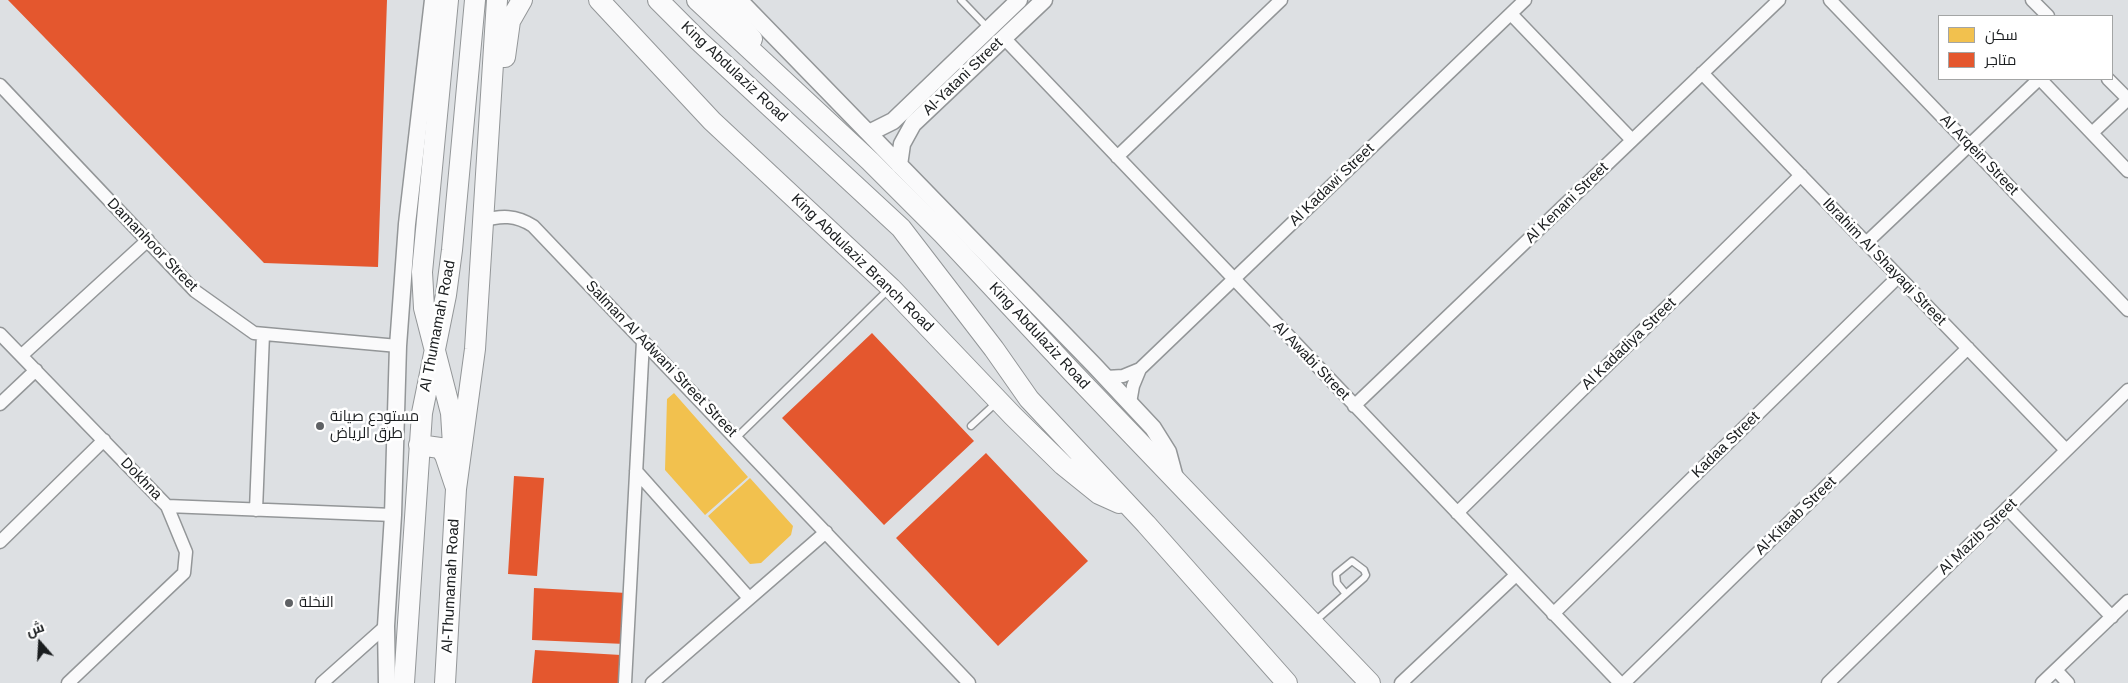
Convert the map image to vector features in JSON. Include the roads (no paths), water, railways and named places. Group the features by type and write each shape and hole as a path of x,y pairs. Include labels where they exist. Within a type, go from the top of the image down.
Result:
{"main road":[{"path":"448,0 422,272 424,308 451,413 456,489"},
{"name":"Al Thumamah Road","path":"404,683 422,413 435,351 452,250 475,0"},
{"name":"Al Thumamah Road","path":"456,489 474,349 497,0"},
{"path":"489,104 500,81 510,21 514,10 522,0"},
{"name":"King Abdulaziz Road","path":"658,0 699,41 902,228 994,349 1029,399 1130,507 1282,681"},
{"name":"King Abdulaziz Road","path":"697,0 771,71 870,161 943,234 1072,372 1176,478 1370,683"},
{"path":"720,0 752,38 771,71"},
{"name":"King Abdulaziz Branch Road","path":"601,3 712,121 891,288 998,401 1063,465 1099,494 1130,507"},
{"path":"419,445 440,448 445,455 456,489"},
{"name":"Al-Thumamah Road","path":"446,683 456,489"}],"street":[{"path":"386,683 386,626 393,515 398,346 407,224 433,0"},
{"path":"738,0 1130,403 1161,440 1170,458 1176,478"},
{"name":"Al-Yatani Street","path":"868,133 893,121 1019,0"},
{"name":"Al-Yatani Street","path":"900,165 902,144 913,124 1044,0"},
{"path":"1117,158 1281,0"},
{"name":"Al Kadawi Street","path":"1106,378 1123,376 1140,369 1525,0"},
{"name":"Al Kenani Street","path":"1354,406 1779,0"},
{"name":"Al Arqein Street","path":"1830,0 2128,310"},
{"path":"2032,0 2047,15"},
{"path":"1511,14 1632,140"},
{"name":"Al Awabi Street","path":"1004,38 1620,683"},
{"name":"Ibrahim Al Shayaqi Street","path":"1702,73 2066,450"},
{"path":"1866,243 2038,80"},
{"path":"2040,80 2128,171"},
{"path":"2092,133 2128,99 2109,80"},
{"name":"Damanhoor Street","path":"0,85 195,291 254,333 398,346"},
{"name":"Al Kadadiya Street","path":"1456,513 1801,176"},
{"name":"Salman Al Adwani Street Street","path":"482,221 506,216 516,217 533,226 969,683"},
{"path":"22,355 148,240"},
{"name":"Kadaa Street","path":"1553,614 1898,277"},
{"name":"Dokhna","path":"0,334 167,506 393,515"},
{"path":"256,510 263,334"},
{"path":"625,683 643,341"},
{"name":"Al-Kitaab Street","path":"1624,683 1968,348"},
{"name":"Al Kadawi Street","path":"1130,403 1133,386 1140,369"},
{"path":"0,404 36,370"},
{"name":"Al Mazib Street","path":"1828,683 2128,390"},
{"path":"0,542 104,440"},
{"path":"636,471 749,598"},
{"path":"68,683 184,573 186,552 167,506"},
{"path":"2007,508 2112,617"},
{"path":"652,683 826,532"},
{"path":"1401,683 1516,575"},
{"path":"2042,683 2128,601"},
{"path":"322,683 386,626"},
{"path":"2056,670 2068,683"}],"lane":[{"path":"961,0 989,29"},
{"path":"736,438 891,288"},
{"path":"971,426 998,401"},
{"path":"1313,622 1346,594 1366,575 1364,570 1352,561 1336,574 1337,582 1346,594"}],"place":[{"name":"مستودع صيانة طرق الرياض","path":"320,426"},
{"name":"النخلة","path":"289,603"}]}
